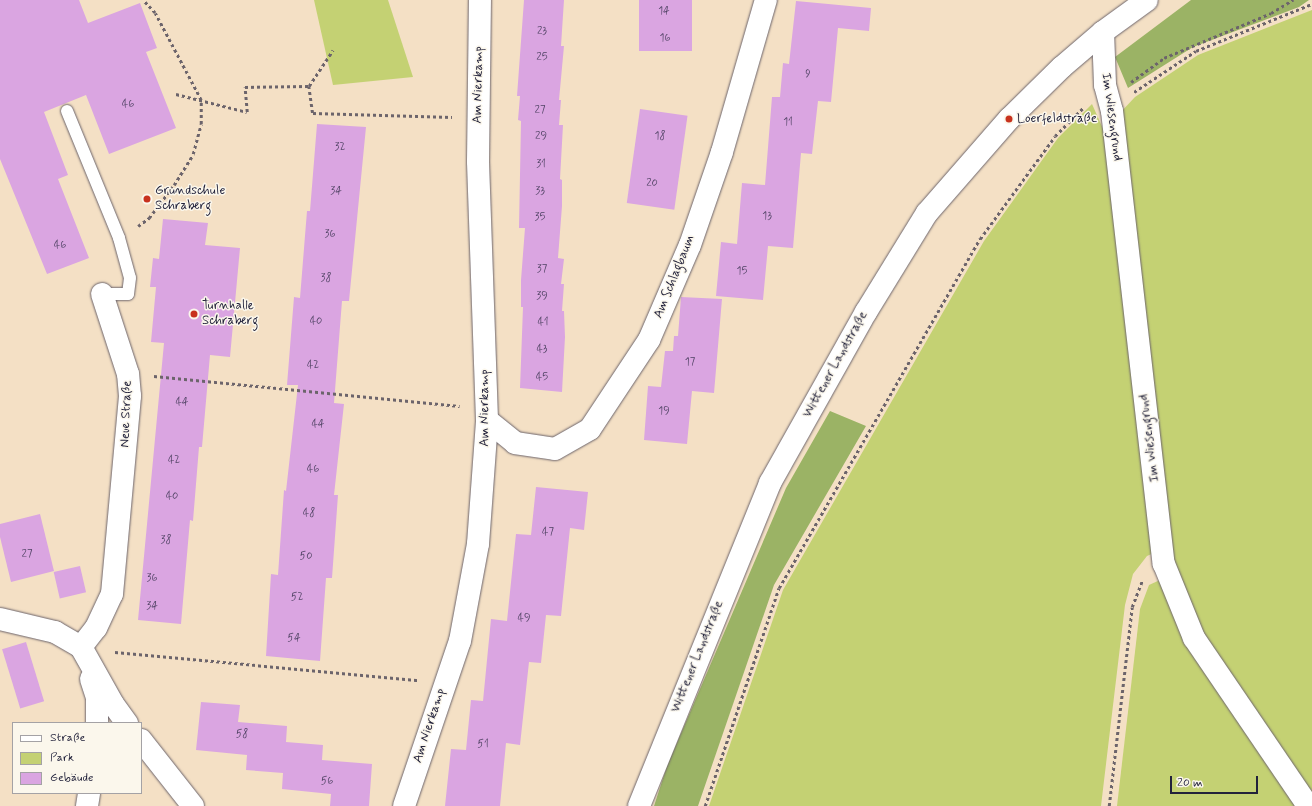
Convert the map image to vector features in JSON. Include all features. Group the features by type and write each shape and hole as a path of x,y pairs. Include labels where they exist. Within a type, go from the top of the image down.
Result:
{"street":[{"name":"Am Nierkamp","path":"404,806 460,641 478,544 487,420 478,118 480,0"},
{"name":"Am Schlagbaum","path":"487,420 515,443 555,449 590,429 641,353 649,340 690,244 722,152 766,0"},
{"name":"Wittener Landstraße","path":"639,806 770,483 866,312 927,213 1009,119 1062,67 1103,32 1147,0"},
{"name":"Im Wiesengrund","path":"1103,32 1108,99 1164,564 1194,638 1308,806"},
{"name":"Neue Straße","path":"81,647 96,628 112,594 128,419 128,374 102,294"},
{"path":"0,619 55,632 81,647 113,704 126,722"},
{"path":"81,647 97,697 97,722"},
{"path":"142,741 193,806"},
{"path":"87,806 89,794"}],"lane":[{"name":"Neue Straße","path":"68,111 119,238 130,278 128,294 102,294"}],"path":[{"path":"119,238 149,218 193,154 201,124 201,100 155,14 143,0"},
{"path":"705,806 779,588 980,239 1055,136 1164,58 1272,13 1293,0"},
{"path":"1108,99 1132,93 1196,51 1312,4"},
{"path":"333,50 309,86 313,113 478,118"},
{"path":"176,94 247,112 245,87 309,86"},
{"path":"128,374 432,403"},
{"path":"1109,806 1132,607 1142,581 1155,568 1164,564"},
{"path":"115,652 445,682"}],"green space":[{"path":"314,0 388,0 413,77 333,85"},
{"path":"1191,0 1309,0 1299,7 1193,47 1128,88 1115,57"},
{"path":"1312,10 1312,793 1202,634 1171,561 1119,114 1135,97 1198,55"},
{"path":"1092,104 1104,131 1156,552 1147,556 1133,574 1125,605 1101,806 709,806 783,590 984,241 1058,138"},
{"path":"830,411 866,426 774,585 698,806 654,806 667,766 786,488"},
{"path":"1160,580 1297,806 1117,806 1140,609 1149,585"}],"building":[{"path":"0,0 79,0 88,23 140,3 157,48 146,52 176,128 109,154 86,95 44,112 68,175 58,179 89,258 47,274 0,159"},
{"path":"524,0 564,0 561,46 564,46 559,100 561,100 559,125 563,125 560,179 562,180 562,206 558,258 564,259 561,284 564,284 562,311 564,311 565,337 562,392 520,388 523,307 521,307 521,280 525,228 519,228 521,121 518,120 520,96 517,96"},
{"path":"639,0 692,0 692,51 639,51"},
{"path":"796,1 871,8 869,31 838,28 831,102 818,101 812,154 801,153 793,248 768,246 763,300 716,296 721,242 737,244 742,183 765,185 772,97 780,97 783,63 789,64"},
{"path":"640,109 688,116 674,210 627,203"},
{"path":"317,124 366,127 349,301 342,301 334,403 344,404 334,495 338,495 332,578 326,578 320,661 266,656 271,574 278,575 284,490 286,491 298,385 287,385 294,297 300,298 307,211 310,211"},
{"path":"163,219 208,223 205,245 240,248 230,357 210,355 202,447 199,447 193,521 190,520 181,624 138,620 164,343 151,342 156,287 150,287 153,258 159,259"},
{"path":"681,297 722,299 714,393 692,391 687,444 644,440 648,386 661,387 665,351 673,351 674,336 678,336"},
{"path":"536,487 588,492 584,530 570,528 561,616 546,615 541,663 529,662 520,745 506,743 500,806 445,806 451,749 466,750 471,700 483,701 491,619 507,621 516,534 531,535"},
{"path":"40,514 54,571 11,582 0,537 0,524"},
{"path":"80,566 86,592 60,598 54,572"},
{"path":"26,642 44,701 20,709 2,649"},
{"path":"201,702 240,705 238,722 287,726 286,742 323,745 322,760 372,764 369,806 330,806 331,794 282,789 283,773 246,770 247,755 196,750"}],"place":[{"name":"Loerfeldstraße","path":"1009,119"},
{"name":"Grundschule Schraberg","path":"147,199"},
{"name":"Turnhalle Schraberg","path":"194,314"}]}
